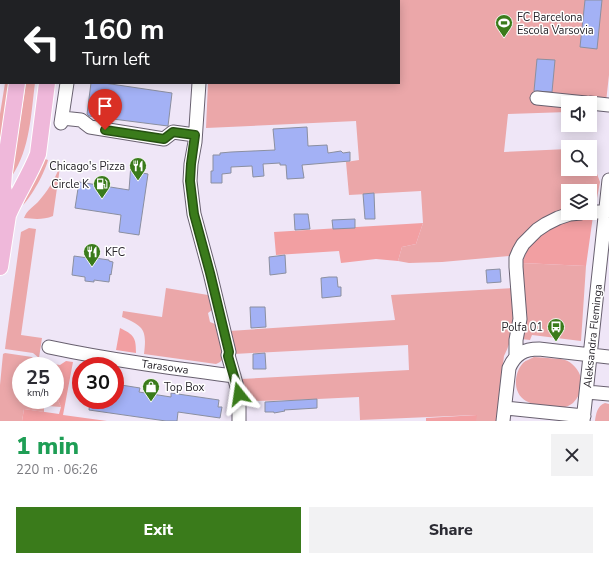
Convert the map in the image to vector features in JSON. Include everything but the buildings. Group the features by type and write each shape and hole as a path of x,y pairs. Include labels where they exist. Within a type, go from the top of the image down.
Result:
{"main road":[{"path":"8,215 3,187 17,84"},
{"path":"0,267 8,215 38,154 47,84"}],"street":[{"path":"67,84 62,120 81,120 90,128 164,139 173,132 195,135"},
{"path":"199,84 190,181 194,214 212,280 229,352 228,356 239,394 239,421"},
{"path":"537,98 561,100"},
{"path":"597,104 609,105"},
{"name":"Aleksandra Fleminga","path":"584,419 609,180"},
{"path":"597,212 606,212"},
{"path":"516,356 516,340 520,319 516,258 523,244 532,235 546,224 561,217"},
{"name":"Tarasowa","path":"49,348 112,359 234,376"},
{"path":"503,421 509,368 512,360 516,356 531,349 539,349 609,357"},
{"path":"587,392 609,394"},
{"path":"505,408 584,419"}],"shaded area":[{"path":"400,0 609,0 609,75 605,111 597,111 597,96 561,96 561,112 508,114 504,152 561,149 561,176 597,176 597,174 600,182 597,198 597,184 561,184 561,217 514,248 509,256 442,262 409,263 398,261 402,247 416,244 423,223 421,191 349,195 346,162 359,160 356,121 206,128 208,84 400,84"},
{"path":"5,84 9,84 0,145 0,114"},
{"path":"26,84 35,84 31,119 26,143 18,166 12,176"},
{"path":"45,159 48,160 41,177 23,205 28,193"},
{"path":"60,166 53,216 42,219 24,218 28,211 48,190"},
{"path":"565,220 592,220 586,266 522,263 530,243 539,231"},
{"path":"423,223 416,244 402,247 398,261 376,259 341,263 339,251 276,255 274,232"},
{"path":"29,228 36,229 21,335 42,338 39,357 33,353 5,349 21,232"},
{"path":"522,263 586,266 581,341 532,335 530,340 521,339"},
{"path":"166,288 208,295 212,310 208,313 210,322 220,326 224,342 224,353 221,362 216,364 144,354 144,334 139,326 122,317 123,311 162,317"},
{"path":"514,288 516,307 515,322 511,340 504,356 496,421 476,421 476,415 360,420 359,397 251,401 252,405 246,402 241,379 409,370 408,345 234,354 229,331 395,320 391,295"},
{"path":"120,328 131,335 135,340 136,353 116,350"},
{"path":"5,353 32,357 12,357 12,409 24,409 22,421 0,421 0,385 3,354"},
{"path":"534,357 565,360 575,367 580,375 581,387 573,403 559,408 540,406 526,401 521,397 518,393 516,377 523,363"},
{"path":"66,361 72,362 72,367 63,415 107,421 22,421 24,409 59,414 60,409 64,409 64,362"},
{"path":"602,404 609,404 609,421 595,421 596,413"},
{"path":"24,409 44,409 44,412"},
{"path":"477,415 476,421 426,421 426,418"}],"place":[{"name":"FC Barcelona Escola Varsovia","path":"504,38"},
{"name":"Chicago's Pizza","path":"138,181"},
{"name":"Circle K","path":"102,199"},
{"name":"KFC","path":"92,267"},
{"name":"Polfa 01","path":"556,342"},
{"name":"Top Box","path":"151,402"}],"route":[{"path":"105,130 164,139 173,132 195,135 190,181 194,214 229,352 228,356 239,394"}]}
